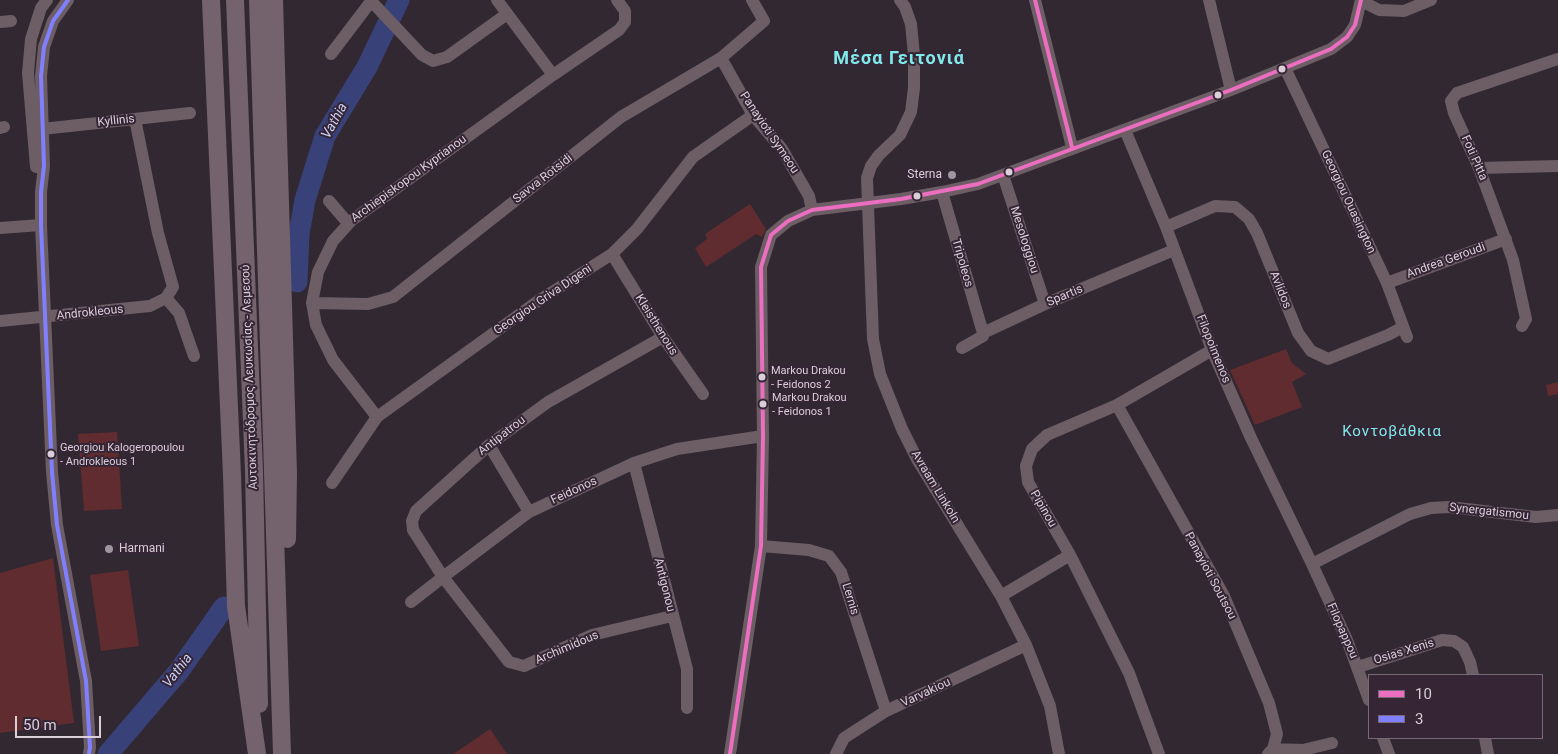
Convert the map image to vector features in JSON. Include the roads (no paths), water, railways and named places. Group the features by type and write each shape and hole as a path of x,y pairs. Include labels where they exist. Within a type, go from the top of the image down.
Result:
{"highway":[{"path":"211,0 236,606 258,754"},
{"name":"Αυτοκινητόδρομος Λευκωσίας - Λεμεσού","path":"235,0 254,471 258,754"},
{"name":"Αυτοκινητόδρομος Λευκωσίας - Λεμεσού","path":"258,0 283,754"},
{"path":"274,0 288,474 283,754"}],"street":[{"path":"41,192 36,168 28,73 31,39 41,8 47,0"},
{"path":"68,0 53,21 44,47 41,76 44,166 41,192 41,225 52,472 57,525 86,680 89,754"},
{"path":"498,0 553,75"},
{"name":"Archiepiskopou Kyprianou","path":"377,417 333,360 316,325 312,303 318,272 332,241 348,224 553,75 619,30 625,22 625,11 617,0"},
{"name":"Savva Rotsidi","path":"312,303 368,304 393,297 621,117 721,58 764,21 752,0"},
{"name":"Avraam Linkoln","path":"900,0 912,24 914,88 911,112 900,135 879,155 871,166 867,178 874,339 881,378 902,429 920,464 1002,596 1026,645 1050,706 1059,754"},
{"path":"1035,0 1072,147"},
{"path":"1209,0 1231,90"},
{"path":"730,754 761,546 763,436 761,267 771,235 788,221 812,210 867,204 978,184 1072,147 1125,130 1231,90 1331,49 1347,37 1355,25 1361,0 1379,10 1404,11 1431,0"},
{"path":"331,54 371,1 422,55 433,61 447,56 507,14"},
{"name":"Panayioti Symeou","path":"721,58 753,115 782,149 809,196 812,210"},
{"name":"Foti Pitta","path":"1522,326 1526,319 1513,260 1480,168 1450,101 1457,93 1558,59"},
{"name":"Georgiou Ouasington","path":"1285,68 1387,283 1405,332"},
{"name":"Kyllinis","path":"42,129 190,113"},
{"name":"Georgiou Griva Digeni","path":"332,483 377,417 538,301 612,254 637,229 693,157 753,115"},
{"path":"135,119 158,233 173,287 166,298 179,313 194,356"},
{"name":"Filopoimenos","path":"1125,130 1166,227 1212,350 1250,438 1312,564"},
{"path":"1480,168 1558,166"},
{"name":"Mesologgiou","path":"1003,175 1044,304"},
{"name":"Tripoleos","path":"942,192 983,333"},
{"path":"330,201 348,224"},
{"name":"Avlidos","path":"1166,227 1215,206 1235,207 1249,219 1257,233 1298,333 1311,351 1328,359 1388,335 1405,332"},
{"path":"0,228 41,225"},
{"name":"Andrea Geroudi","path":"1387,283 1506,239"},
{"name":"Spartis","path":"962,348 983,336 983,333 1044,304 1174,250"},
{"name":"Kleisthenous","path":"612,254 663,337 703,394"},
{"name":"Androkleous","path":"0,321 150,306 166,298"},
{"name":"Antipatrou","path":"443,576 413,530 412,521 416,511 489,445 548,402 663,337"},
{"name":"Pipinou","path":"1159,754 1129,673 1070,555 1028,482 1026,466 1032,449 1047,435 1117,405 1212,350"},
{"name":"Panayioti Soutsou","path":"1117,405 1224,596 1269,703 1277,734 1271,752"},
{"name":"Feidonos","path":"411,602 529,512 634,463 677,449 763,436"},
{"path":"489,445 529,512"},
{"name":"Antigonou","path":"634,463 687,669 687,708"},
{"name":"Synergatismou","path":"1312,564 1410,514 1431,508 1449,507 1536,517 1558,515"},
{"name":"Lernis","path":"761,546 809,550 829,556 842,572 886,712"},
{"path":"1002,596 1070,555"},
{"name":"Filopappou","path":"1312,564 1358,667 1368,697"},
{"name":"Archimidous","path":"443,576 509,662 524,666 592,635 672,616"},
{"name":"Osias Xenis","path":"1358,667 1442,640 1454,641 1463,647 1473,674"},
{"name":"Varvakiou","path":"836,754 844,738 886,712 1026,645"},
{"path":"1383,739 1389,754"},
{"path":"1485,739 1488,754"},
{"path":"1271,752 1303,750 1332,743"}],"waterway":[{"name":"Vathia","path":"297,282 299,234 305,200 325,136 367,67 399,0"},
{"name":"Vathia","path":"108,754 179,671 224,607"}],"place":[{"name":"Sterna","path":"952,175"},
{"name":"Markou Drakou - Feidonos 2","path":"762,377"},
{"name":"Markou Drakou - Feidonos 1","path":"763,404"},
{"name":"Georgiou Kalogeropoulou - Androkleous 1","path":"51,454"},
{"name":"Harmani","path":"109,549"}],"district":[{"name":"Μέσα Γειτονιά","path":"899,59"},
{"name":"Κοντοβάθκια","path":"1392,432"}]}
